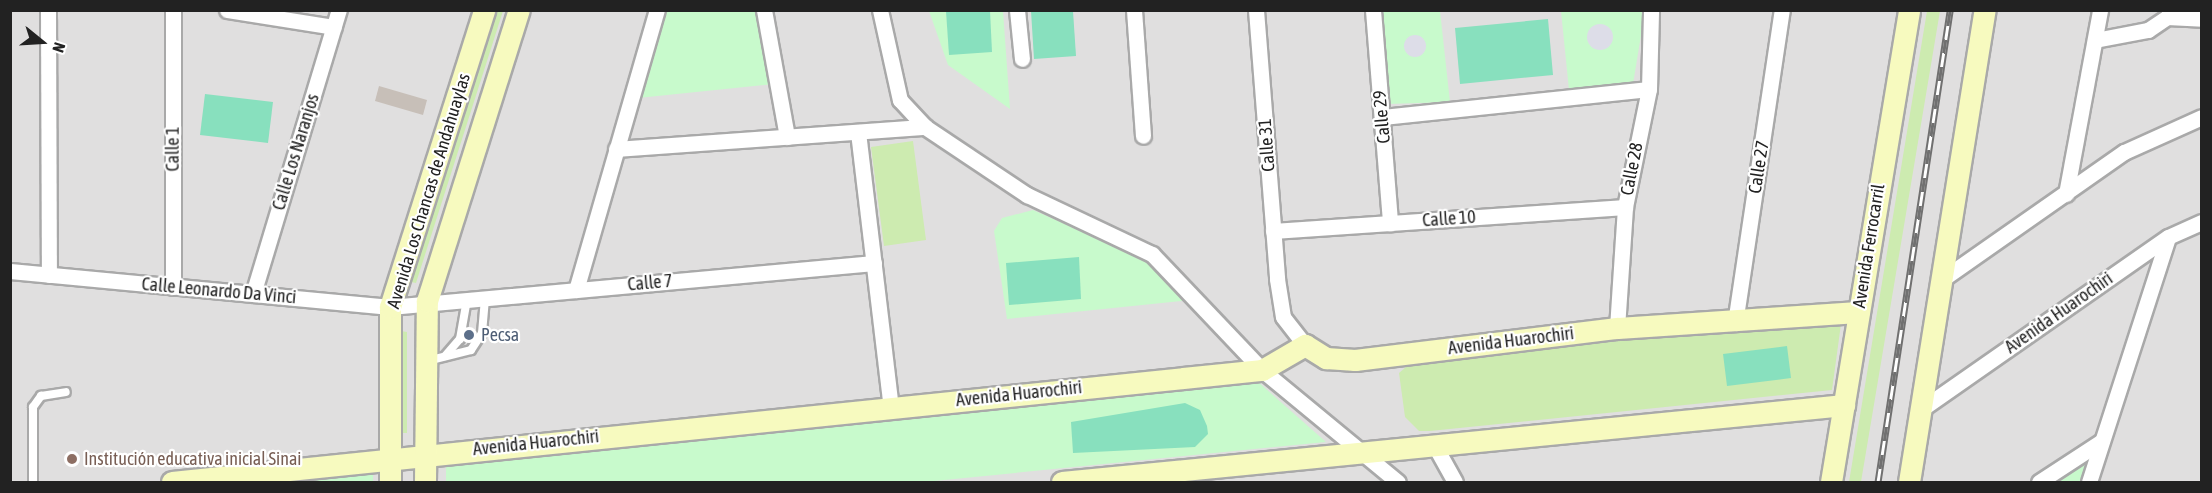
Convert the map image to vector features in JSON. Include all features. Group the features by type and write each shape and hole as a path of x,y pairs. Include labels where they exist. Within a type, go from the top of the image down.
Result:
{"street":[{"path":"48,10 49,275"},
{"name":"Calle 1","path":"173,10 173,287"},
{"path":"227,10 334,27"},
{"name":"Calle Los Naranjos","path":"253,294 339,10"},
{"name":"Avenida Los Chancas de Andahuaylas","path":"390,483 390,307 484,10"},
{"name":"Avenida Los Chancas de Andahuaylas","path":"425,483 424,454 435,359 427,304 519,10"},
{"path":"576,290 657,10"},
{"path":"764,10 788,137"},
{"path":"880,10 900,100 925,127 1028,195 1152,254 1262,369 1359,453 1398,483"},
{"path":"1017,10 1022,59"},
{"path":"1134,10 1143,136"},
{"name":"Calle 31","path":"1256,10 1277,279 1283,317 1305,345"},
{"name":"Calle 29","path":"1373,10 1390,223"},
{"name":"Calle 28","path":"1617,328 1625,207 1648,89 1651,10"},
{"name":"Calle 27","path":"1735,323 1782,10"},
{"name":"Avenida Ferrocarril","path":"1831,483 1909,10"},
{"path":"1909,483 1985,10"},
{"path":"2066,194 2100,10"},
{"path":"2095,40 2148,30 2167,17 2202,19"},
{"path":"1383,117 1648,89"},
{"path":"1941,280 2124,152 2202,117"},
{"path":"616,149 925,127"},
{"path":"858,132 891,407"},
{"name":"Calle 10","path":"1274,231 1625,207"},
{"name":"Avenida Huarochiri","path":"1920,410 2168,237 2202,222"},
{"path":"2089,483 2168,237"},
{"name":"Calle 7","path":"427,304 874,262"},
{"name":"Calle Leonardo Da Vinci","path":"10,271 390,307 427,304"},
{"name":"Avenida Huarochiri","path":"172,483 424,454 1262,369 1305,345 1326,358 1355,360 1617,328 1735,323 1858,312"},
{"path":"1062,483 1844,405"},
{"path":"2039,483 2102,441"},
{"path":"1435,446 1455,483"}],"lane":[{"path":"435,359 471,350 482,333 485,299"},
{"path":"435,359 460,339 467,300"},
{"path":"33,483 33,407 41,396 66,392"}],"shaded area":[{"path":"11,11 2201,11 2201,482 11,482"},
{"path":"1600,24 1609,28 1613,37 1609,46 1600,50 1591,46 1587,37 1591,28"},
{"path":"1415,35 1423,38 1426,46 1423,54 1415,57 1407,54 1404,46 1407,38"}],"green space":[{"path":"491,11 503,11 416,283 406,281"},
{"path":"666,11 760,11 775,84 638,98"},
{"path":"929,11 1003,11 1010,109 948,65"},
{"path":"946,11 990,11 992,52 949,55"},
{"path":"1031,11 1073,11 1076,56 1034,59"},
{"path":"1379,11 1440,11 1450,102 1388,104"},
{"path":"1561,11 1645,11 1633,84 1569,90"},
{"path":"1927,11 1940,11 1861,482 1849,482"},
{"path":"1548,19 1553,75 1460,84 1455,28"},
{"path":"205,94 273,102 268,143 200,135"},
{"path":"913,141 926,240 884,246 871,147"},
{"path":"1033,210 1148,260 1191,300 1007,319 994,231 1002,218"},
{"path":"1079,257 1081,299 1009,305 1006,263"},
{"path":"1834,322 1841,324 1832,390 1430,431 1419,431 1405,417 1399,373 1406,367 1597,339"},
{"path":"401,331 407,332 407,433 402,433"},
{"path":"1787,346 1791,378 1727,386 1723,354"},
{"path":"1256,380 1326,442 924,482 446,482 446,466"},
{"path":"1185,403 1200,410 1207,426 1208,434 1195,447 1073,453 1071,422"},
{"path":"2088,459 2080,482 2046,482"},
{"path":"373,471 373,482 261,482"}],"building":[{"path":"379,86 427,100 423,115 375,101"}],"railway":[{"path":"1878,482 1950,10"}],"place":[{"name":"Pecsa","path":"469,335"},
{"name":"Institución educativa inicial Sinai","path":"72,459"}]}
